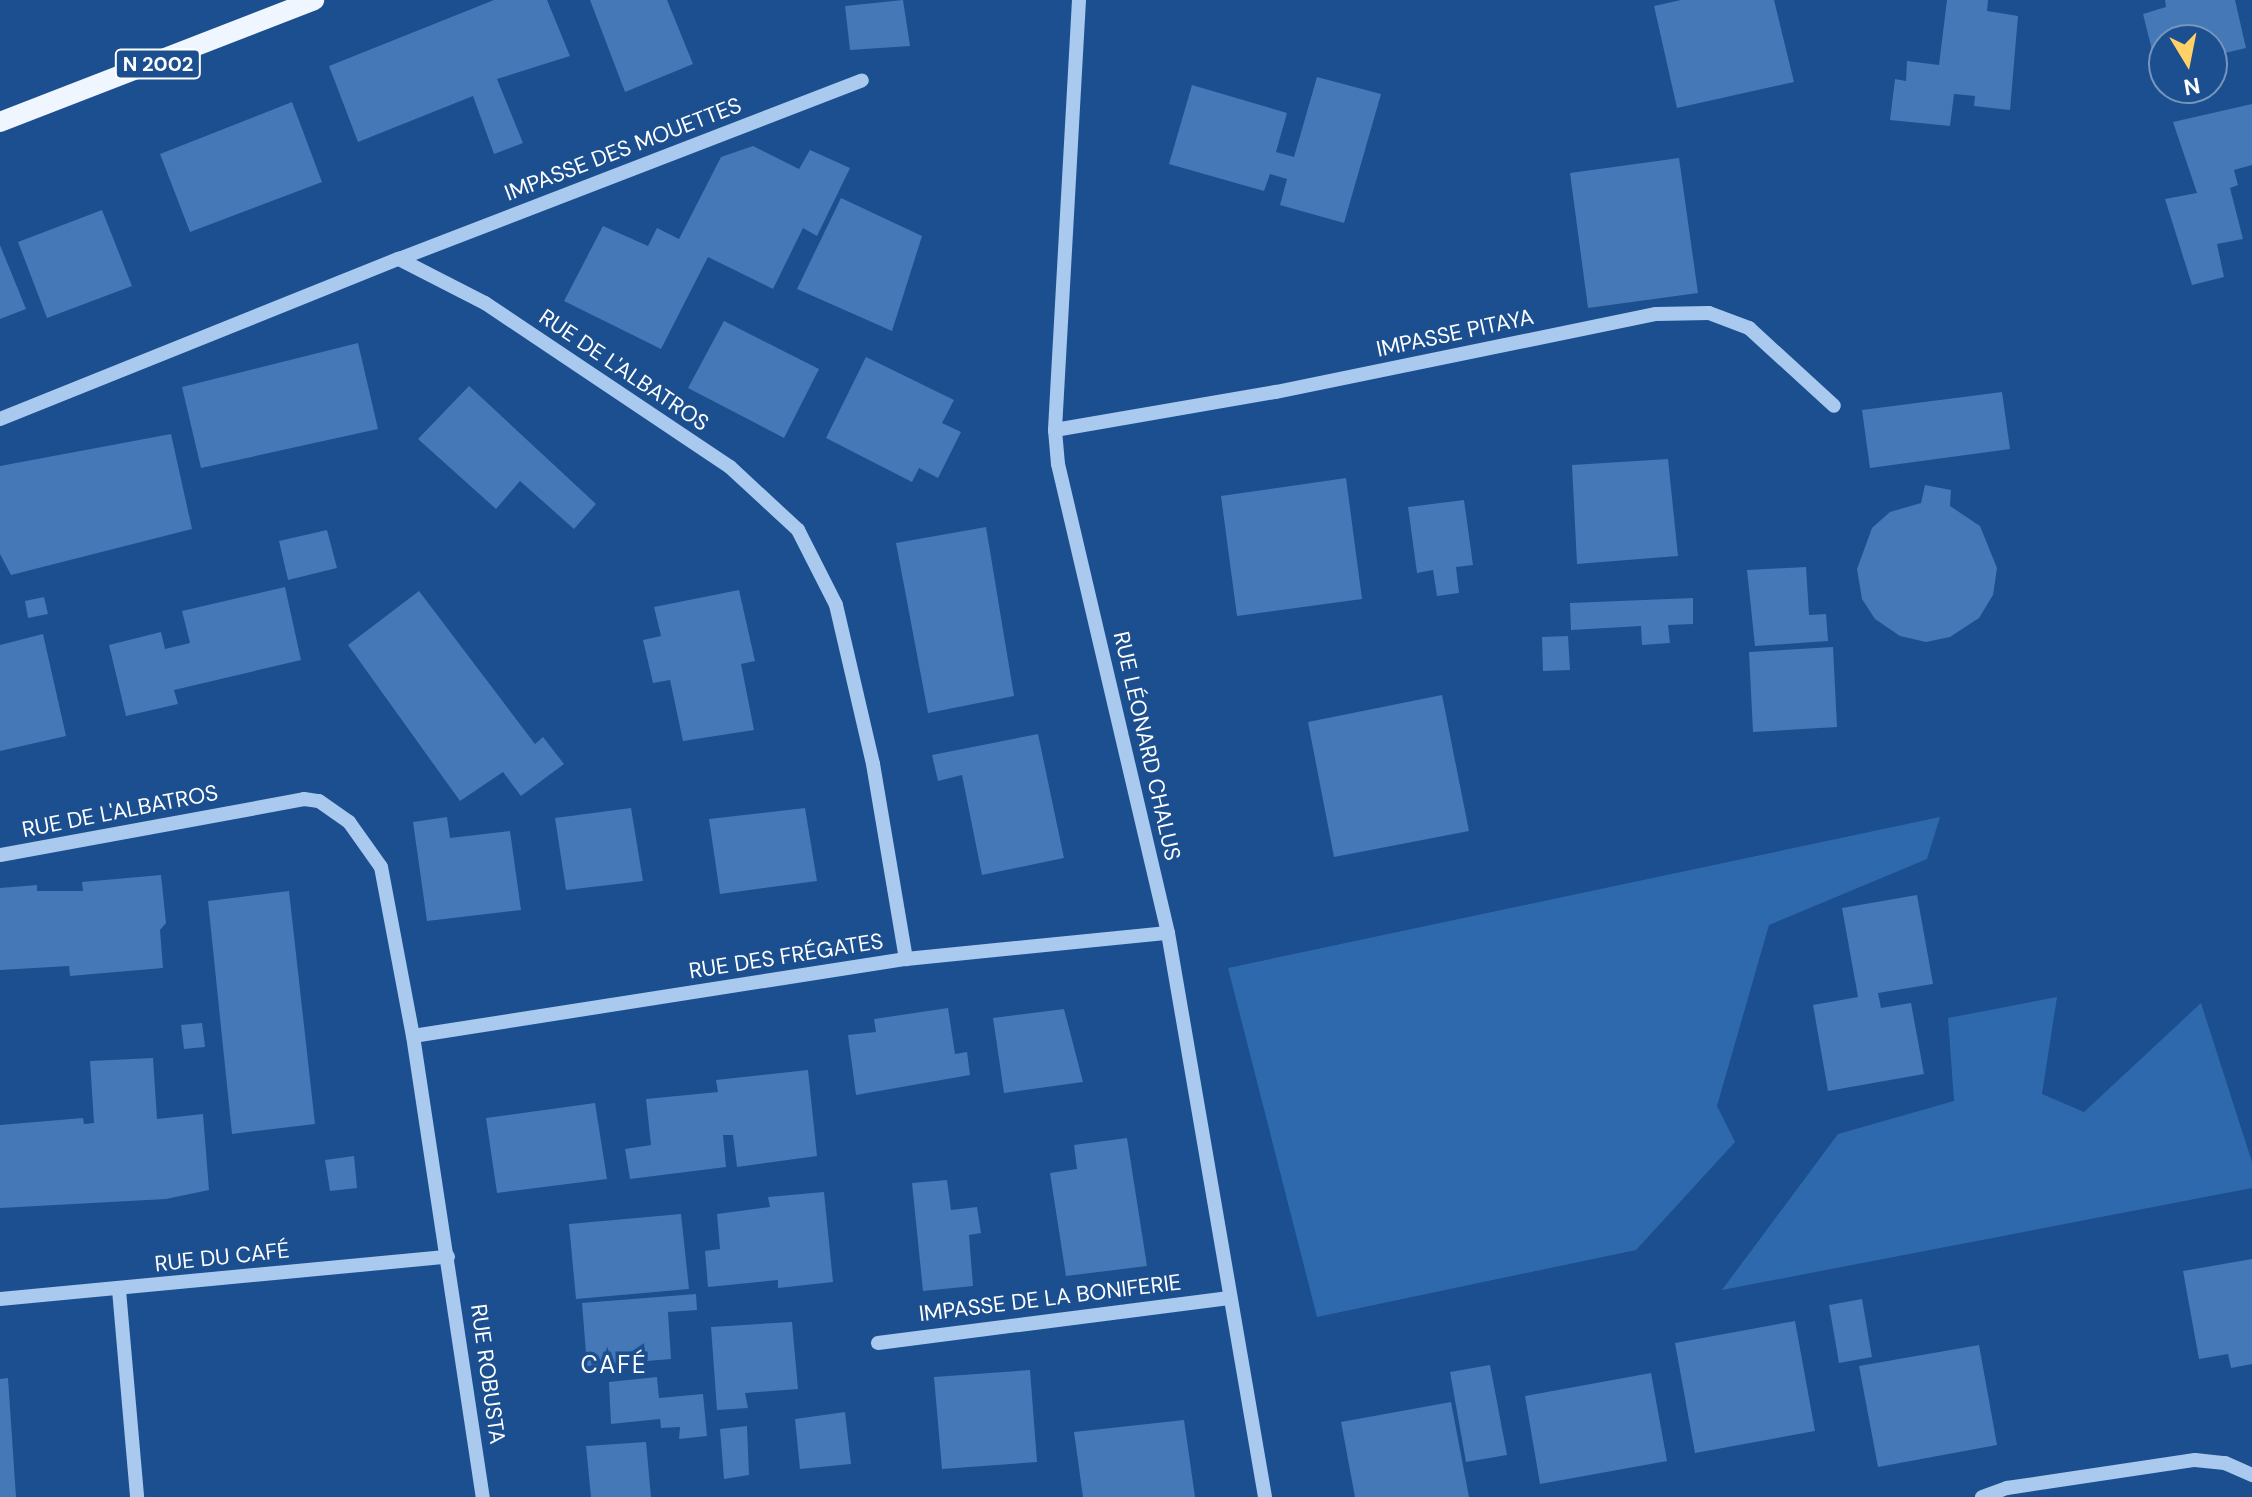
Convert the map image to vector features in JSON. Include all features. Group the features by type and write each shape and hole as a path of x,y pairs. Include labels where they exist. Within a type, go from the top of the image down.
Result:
{"main road":[{"name":"N 2002","path":"0,122 314,0"}],"street":[{"name":"RUE LÉONARD CHALUS","path":"1079,0 1055,430 1067,509 1168,933 1227,1298 1265,1497"},
{"name":"IMPASSE DES MOUETTES","path":"399,259 862,80"},
{"path":"0,419 399,259"},
{"name":"RUE DE L'ALBATROS","path":"399,259 485,303 730,467 798,530 836,605 873,764 906,959"},
{"name":"IMPASSE PITAYA","path":"1055,430 1276,392 1656,314 1709,313 1749,328 1834,406"},
{"name":"RUE DE L'ALBATROS","path":"0,855 304,799 319,801 349,822 381,867 413,1036 448,1257"},
{"name":"RUE DES FRÉGATES","path":"413,1036 906,959 1168,933"},
{"name":"RUE DU CAFÉ","path":"0,1299 448,1257"},
{"name":"RUE ROBUSTA","path":"448,1257 483,1497"},
{"path":"119,1290 137,1497"},
{"name":"IMPASSE DE LA BONIFERIE","path":"878,1343 1227,1298"},
{"path":"1982,1497 2007,1488 2195,1460 2225,1463 2252,1475"}],"shaded area":[{"path":"1940,817 1927,859 1769,925 1717,1106 1735,1142 1636,1250 1317,1317 1228,968"},
{"path":"2057,997 2042,1094 2084,1112 2201,1003 2252,1162 2252,1188 1722,1290 1838,1134 1954,1101 1948,1018"}],"building":[{"path":"494,0 547,0 570,56 497,79 523,143 494,154 473,96 358,142 329,66"},
{"path":"590,0 667,0 693,64 625,92"},
{"path":"903,0 910,46 850,50 845,6"},
{"path":"1681,0 1774,0 1794,82 1677,108 1654,6"},
{"path":"1947,0 1988,0 1987,11 2018,16 2010,110 1974,106 1975,96 1954,94 1950,126 1890,120 1895,79 1906,81 1907,61 1939,65"},
{"path":"2165,0 2235,0 2246,48 2228,52 2228,24 2148,24 2148,34 2143,14 2166,7"},
{"path":"1317,77 1381,94 1344,223 1280,205 1287,179 1270,174 1264,191 1169,164 1192,85 1287,113 1276,152 1294,157"},
{"path":"292,102 322,182 190,232 160,154"},
{"path":"2252,104 2252,165 2234,170 2238,185 2230,188 2243,239 2217,244 2224,277 2192,285 2165,199 2197,193 2173,122"},
{"path":"753,146 799,169 810,150 850,168 817,236 803,228 773,289 708,257 661,349 564,301 603,226 648,246 657,228 679,239 721,157"},
{"path":"1679,158 1698,293 1588,308 1570,173"},
{"path":"841,198 922,236 892,331 797,289"},
{"path":"102,210 132,286 47,318 18,242"},
{"path":"0,245 26,309 0,319"},
{"path":"724,321 819,369 784,438 688,388"},
{"path":"358,343 378,429 201,468 182,387"},
{"path":"866,357 954,400 942,423 961,432 938,478 919,468 912,482 826,438"},
{"path":"469,386 596,504 574,529 520,481 496,509 418,439"},
{"path":"2002,392 2010,449 1870,468 1862,410"},
{"path":"171,434 192,529 11,575 0,554 0,466"},
{"path":"1668,459 1678,556 1577,564 1572,465"},
{"path":"1346,478 1362,599 1237,616 1221,496"},
{"path":"1925,485 1951,490 1950,506 1980,526 1997,568 1993,595 1979,618 1950,637 1926,642 1900,636 1875,619 1862,599 1857,569 1872,528 1890,512 1921,503"},
{"path":"1464,500 1473,565 1456,567 1459,593 1437,596 1433,570 1417,573 1408,507"},
{"path":"986,527 1014,696 928,713 896,543"},
{"path":"327,530 337,568 288,580 279,541"},
{"path":"1806,567 1809,615 1826,614 1828,641 1755,646 1747,570"},
{"path":"285,587 301,660 174,690 178,704 126,716 109,645 161,632 165,649 190,643 182,611"},
{"path":"739,590 755,661 741,664 754,730 683,741 670,680 653,683 643,640 661,636 654,607"},
{"path":"419,591 535,744 543,737 564,764 521,796 503,772 460,801 348,645"},
{"path":"44,597 48,614 28,618 25,601"},
{"path":"1693,598 1693,624 1668,625 1670,643 1642,645 1641,626 1571,630 1570,603"},
{"path":"43,634 66,736 0,751 0,645"},
{"path":"1568,636 1570,670 1543,671 1542,637"},
{"path":"1833,647 1837,727 1753,732 1749,652"},
{"path":"1442,695 1469,831 1334,857 1308,722"},
{"path":"1038,734 1064,858 982,875 962,775 938,781 932,755"},
{"path":"631,808 643,881 566,890 555,818"},
{"path":"805,808 817,881 720,894 709,819"},
{"path":"447,817 450,838 510,831 521,910 427,921 413,822"},
{"path":"161,875 166,923 160,930 163,968 70,976 69,966 0,970 0,888 37,885 37,891 83,891 82,882"},
{"path":"289,891 315,1124 232,1134 208,901"},
{"path":"1917,895 1933,984 1878,993 1881,1008 1911,1003 1924,1074 1828,1091 1813,1005 1858,997 1842,908"},
{"path":"948,1008 955,1054 967,1052 970,1075 856,1095 848,1035 876,1032 874,1019"},
{"path":"1064,1009 1083,1082 1004,1093 993,1018"},
{"path":"202,1023 205,1047 184,1049 181,1025"},
{"path":"153,1058 157,1119 203,1114 209,1190 166,1199 0,1208 0,1125 83,1118 84,1124 94,1123 90,1061"},
{"path":"808,1070 817,1156 737,1167 733,1135 723,1135 726,1167 630,1179 625,1149 651,1145 646,1099 718,1092 716,1080"},
{"path":"595,1103 607,1179 497,1193 486,1118"},
{"path":"1127,1138 1147,1266 1066,1276 1050,1173 1077,1169 1074,1145"},
{"path":"354,1156 357,1188 330,1191 325,1160"},
{"path":"947,1180 951,1210 977,1207 981,1233 969,1235 973,1286 923,1291 912,1183"},
{"path":"824,1192 833,1282 778,1288 778,1280 708,1287 705,1251 720,1249 717,1214 770,1207 768,1197"},
{"path":"681,1214 689,1289 576,1299 569,1224"},
{"path":"2252,1259 2252,1364 2231,1368 2228,1354 2199,1359 2183,1271"},
{"path":"696,1294 697,1310 668,1312 671,1359 587,1366 582,1303"},
{"path":"1862,1299 1872,1357 1839,1363 1829,1305"},
{"path":"1795,1321 1815,1431 1695,1453 1675,1343"},
{"path":"792,1322 798,1389 745,1393 748,1408 717,1410 711,1327"},
{"path":"1979,1345 1997,1445 1878,1467 1859,1366"},
{"path":"1490,1365 1507,1455 1466,1462 1450,1372"},
{"path":"1030,1370 1037,1462 942,1469 934,1377"},
{"path":"1651,1373 1667,1461 1540,1484 1525,1396"},
{"path":"657,1377 659,1398 703,1394 707,1436 679,1439 680,1427 661,1428 660,1419 611,1424 609,1382"},
{"path":"8,1378 16,1497 0,1497 0,1379"},
{"path":"1451,1402 1469,1497 1355,1497 1341,1422"},
{"path":"845,1412 851,1464 800,1469 795,1419"},
{"path":"1184,1420 1195,1497 1083,1497 1074,1432"},
{"path":"747,1426 749,1475 724,1479 720,1429"},
{"path":"646,1442 651,1497 591,1497 586,1446"}],"district":[{"name":"CAFÉ","path":"614,1365"}]}
